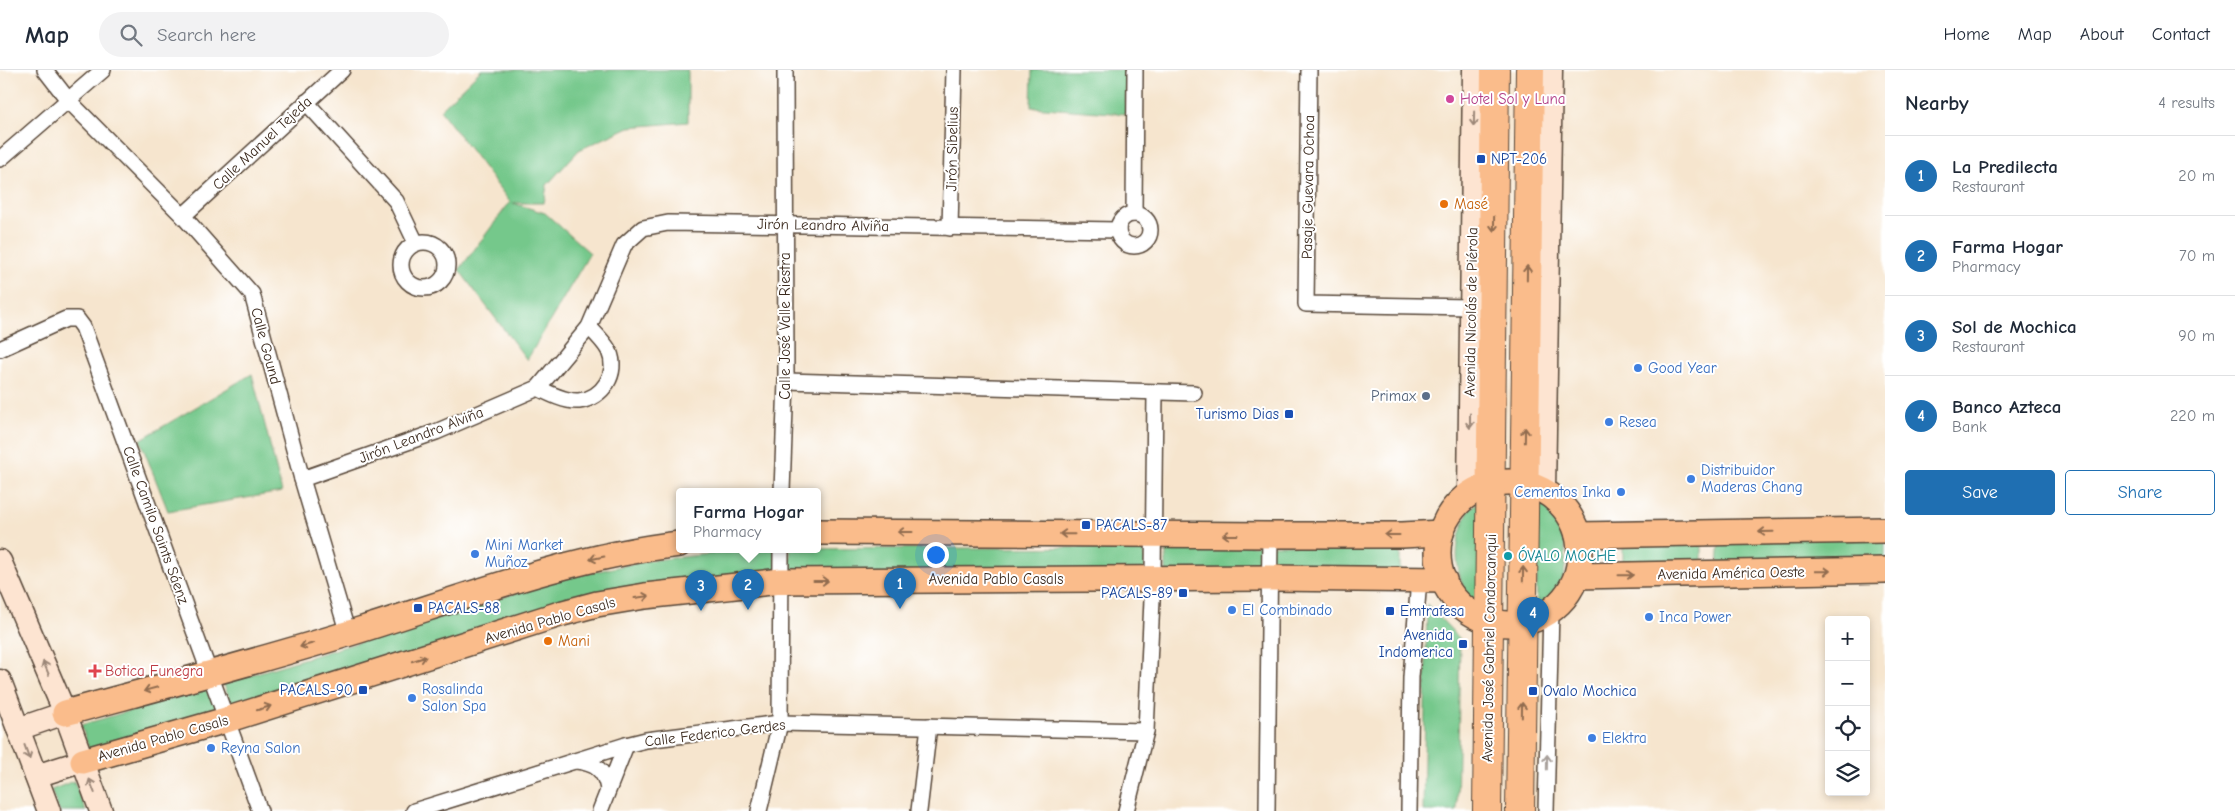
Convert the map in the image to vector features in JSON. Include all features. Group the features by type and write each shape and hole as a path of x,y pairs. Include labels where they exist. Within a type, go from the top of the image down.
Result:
{"highway":[{"name":"Avenida Nicolás de Piérola","path":"1480,490 1482,337 1495,70"},
{"path":"1520,811 1523,623 1534,488 1536,382 1530,70"},
{"name":"Avenida José Gabriel Condorcanqui","path":"1480,490 1490,621 1488,811"}],"main road":[{"path":"1508,482 1534,488 1559,503 1571,518 1578,535 1580,556 1577,576 1562,601 1551,611 1523,623 1506,624 1490,621 1468,610 1453,597 1444,580 1438,557 1441,533 1457,505 1480,490 1508,482"},
{"path":"1578,535 1885,530"},
{"path":"821,532 1154,535 1402,535 1441,533"},
{"path":"1711,533 1712,574"},
{"path":"65,713 348,634 565,565 644,548 676,544"},
{"name":"Avenida América Oeste","path":"1577,576 1885,570"},
{"name":"Avenida Pablo Casals","path":"83,761 226,720 597,604 645,596 781,581 1153,578 1444,580"}],"street":[{"name":"Calle Gound","path":"45,70 69,101 183,216 252,294 302,479 348,634"},
{"path":"0,159 103,70"},
{"name":"Calle Manuel Tejeda","path":"183,216 342,70"},
{"name":"Calle José Valle Riestra","path":"782,488 786,381 785,70"},
{"name":"Jirón Sibelius","path":"950,228 954,70"},
{"path":"1134,214 1135,70"},
{"name":"Pasaje Guevara Ochoa","path":"1309,70 1306,304 1471,307"},
{"name":"Avenida Nicolás de Piérola","path":"1474,70 1471,307 1482,337"},
{"path":"1536,382 1551,70"},
{"path":"306,102 396,201 416,243"},
{"path":"1134,214 1144,216 1150,224 1150,234 1146,242 1138,247 1128,246 1120,239 1118,230 1120,222 1126,216 1134,214"},
{"name":"Jirón Leandro Alviña","path":"302,479 436,432 538,388 590,327 624,245 643,228 668,222 1118,230"},
{"name":"Calle Camilo Saints Sáenz","path":"0,349 66,319 76,319 82,328 260,811"},
{"path":"538,388 552,395 578,401 592,398 603,390 610,378 612,365 609,351 590,327"},
{"path":"786,381 1194,393"},
{"path":"1126,811 1146,731 1153,578 1156,392"},
{"path":"1267,811 1270,535"},
{"path":"759,811 780,723 781,553"},
{"path":"0,561 65,713 101,811"},
{"path":"1409,811 1411,677 1419,580"},
{"path":"1546,811 1551,611"},
{"path":"0,681 49,811"},
{"path":"18,729 65,713"},
{"name":"Calle Federico Gerdes","path":"414,811 646,740 780,723 1146,731"},
{"path":"919,811 929,726"},
{"path":"600,811 626,745"},
{"name":"Avenida Pablo Casals","path":"36,776 83,761"},
{"path":"576,761 588,762 599,768 606,777 608,789"}],"green space":[{"path":"481,70 688,70 688,122 629,127 579,150 547,185 544,203 513,203 545,213 590,253 527,360 459,270 510,202 440,110"},
{"path":"1032,70 1126,70 1126,114 1031,107"},
{"path":"252,374 282,492 168,511 140,440"},
{"path":"1484,499 1486,606 1473,604 1467,595 1460,575 1457,554 1460,533 1468,513 1474,505"},
{"path":"1536,502 1550,508 1555,514 1562,532 1565,554 1564,574 1561,582 1537,612"},
{"path":"1885,537 1885,561 1718,566 1720,538"},
{"path":"1623,539 1702,539 1702,565 1623,563"},
{"path":"1400,544 1400,572 1166,575 1166,546"},
{"path":"1145,547 1145,572 791,575 790,553 821,553 821,549"},
{"path":"719,553 778,553 778,576 645,589 236,713 223,683 413,626 556,580 645,561"},
{"path":"1427,604 1460,639 1457,811 1423,811"},
{"path":"211,687 219,715 90,753 81,725"},
{"path":"74,781 86,811 59,811 51,790"}],"place":[{"name":"Hotel Sol y Luna","path":"1450,99"},
{"name":"NPT-206","path":"1481,159"},
{"name":"Masé","path":"1444,204"},
{"name":"Good Year","path":"1638,368"},
{"name":"Primax","path":"1426,396"},
{"name":"Turismo Dias","path":"1289,414"},
{"name":"Resea","path":"1609,422"},
{"name":"Distribuidor Maderas Chang","path":"1691,479"},
{"name":"Cementos Inka","path":"1621,492"},
{"name":"PACALS-87","path":"1086,525"},
{"name":"Mini Market Muñoz","path":"475,554"},
{"name":"ÓVALO MOCHE","path":"1508,556"},
{"name":"PACALS-89","path":"1183,593"},
{"name":"PACALS-88","path":"418,608"},
{"name":"La Predilecta","path":"900,609"},
{"name":"Farma Hogar","path":"748,610"},
{"name":"El Combinado","path":"1232,610"},
{"name":"Sol de Mochica","path":"701,611"},
{"name":"Emtrafesa","path":"1390,611"},
{"name":"Inca Power","path":"1649,617"},
{"name":"Banco Azteca","path":"1533,638"},
{"name":"Mani","path":"548,641"},
{"name":"Avenida Indomerica","path":"1463,644"},
{"name":"Botica Funegra","path":"95,671"},
{"name":"PACALS-90","path":"363,690"},
{"name":"Ovalo Mochica","path":"1533,691"},
{"name":"Rosalinda Salon Spa","path":"412,698"},
{"name":"Elektra","path":"1592,738"},
{"name":"Reyna Salon","path":"211,748"}]}
